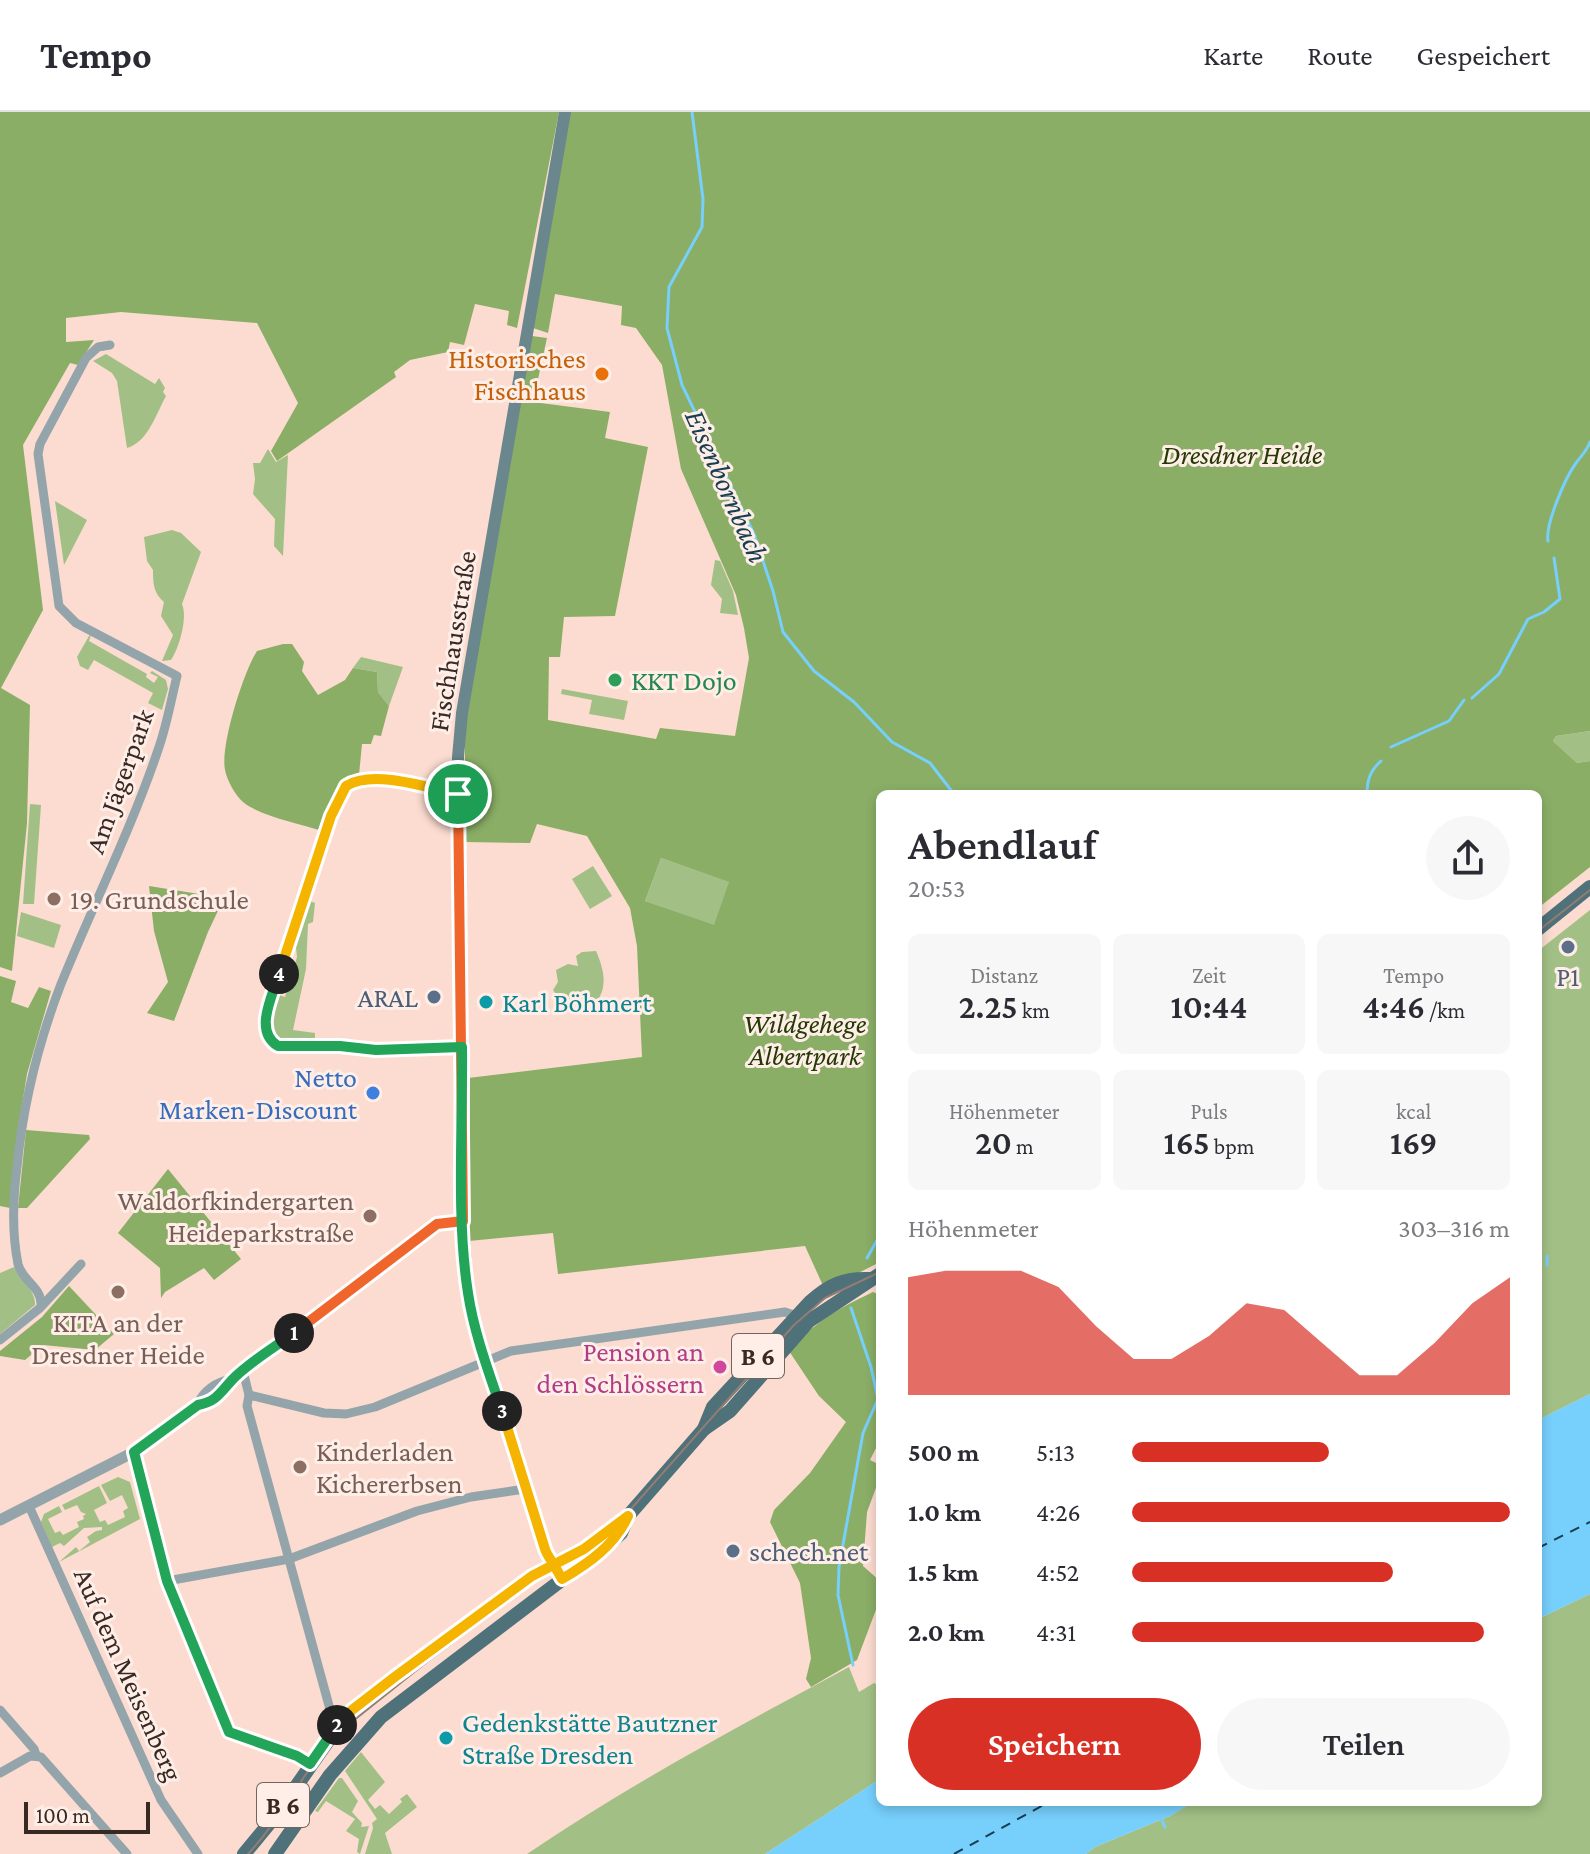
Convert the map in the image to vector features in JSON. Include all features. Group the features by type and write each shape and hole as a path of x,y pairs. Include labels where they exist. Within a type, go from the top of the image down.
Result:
{"main road":[{"name":"Fischhausstraße","path":"562,1579 545,1549 525,1489 485,1361 468,1293 463,1221 458,794 462,713 565,112"},
{"path":"1542,926 1590,887"},
{"name":"B 6","path":"704,1429 713,1407 795,1315 833,1285 850,1278 876,1280"},
{"name":"B 6","path":"244,1854 277,1814 339,1722 428,1652 553,1563 584,1549 628,1516 704,1429 730,1411 809,1321 876,1280"},
{"name":"B 6","path":"275,1854 330,1775 381,1717 578,1570 621,1533 628,1516"},
{"path":"265,1854 322,1773 346,1746 381,1717"}],"street":[{"name":"Am Jägerpark","path":"41,1305 41,1296 18,1265 14,1211 21,1133 34,1072 60,988 151,771 177,676 76,623 59,606 38,454 40,444 86,358 94,349 110,345"},
{"path":"461,357 522,368"},
{"path":"458,794 379,780 354,781 341,792 265,1020 270,1042 287,1047 340,1046 376,1050 462,1047"},
{"path":"0,1520 134,1452 198,1405 203,1396 219,1383 232,1380 437,1224 463,1221"},
{"path":"0,1340 41,1305 81,1264"},
{"path":"249,1395 324,1413 346,1414 375,1407 511,1351 785,1312 809,1321"},
{"path":"243,1371 249,1395 247,1406 331,1713 339,1722"},
{"path":"134,1452 167,1581 229,1732 297,1756 310,1764"},
{"path":"167,1581 289,1559 417,1511 471,1497 525,1489"},
{"name":"Auf dem Meisenberg","path":"29,1506 161,1800 198,1854"},
{"path":"0,1710 36,1755 48,1763 127,1854"},
{"path":"0,1773 36,1755"}],"green space":[{"path":"0,112 559,112 517,328 507,325 509,311 475,304 464,345 450,342 448,352 410,360 394,372 396,377 277,461 271,451 298,403 257,323 121,312 66,318 66,342 94,340 78,365 70,363 23,445 43,610 1,688 30,705 27,823 12,971 0,967"},
{"name":"Dresdner Heide","path":"570,112 1590,112 1590,731 1556,736 1553,741 1577,763 1590,761 1590,867 1542,905 1542,790 876,790 876,1264 825,1290 805,1246 558,1274 553,1233 469,1241 468,1078 642,1057 637,946 630,908 587,836 537,824 530,843 465,842 467,714 532,336 547,338 533,402 610,412 605,438 648,447 615,616 564,617 560,657 549,657 548,720 656,739 660,728 735,736 749,658 736,595 681,469 662,365 636,328 621,325 622,306 555,294 548,333 533,328","holes":["661,858 729,882 714,925 645,901"]},
{"path":"106,354 155,384 159,378 165,388 163,392 166,396 151,426 141,440 127,448 117,381 112,373 93,361"},
{"path":"268,449 276,462 288,455 283,556 274,546 275,519 253,494 253,463 260,463"},
{"path":"55,501 87,520 64,565"},
{"path":"172,530 181,533 201,552 182,604 183,625 177,648 171,660 162,661 173,635 161,616 164,602 154,587 144,537"},
{"path":"715,560 720,561 733,591 738,615 720,613 722,599 711,585"},
{"path":"91,635 89,641 147,674 146,677 154,683 158,677 150,673 152,671 166,680 168,689 162,710 148,703 153,693 94,660 88,670 80,666 77,657"},
{"path":"292,644 304,662 302,671 318,695 345,680 353,668 377,672 378,692 389,706 381,736 374,735 371,744 362,744 359,775 341,782 319,830 250,807 234,791 225,770 230,727 252,661 257,651"},
{"path":"361,657 403,667 389,706 378,692 377,672 353,668"},
{"path":"562,689 628,701 624,720 589,714 592,700 561,694"},
{"path":"1590,731 1590,761 1577,763 1553,741 1556,736"},
{"path":"30,804 41,805 34,904 23,904"},
{"path":"661,858 730,882 722,904 832,969 645,901"},
{"path":"593,866 612,896 590,909 572,879"},
{"path":"149,886 224,898 174,1021 147,1013 168,982 154,931"},
{"path":"307,900 315,903 313,922 308,924 306,969 293,1030 315,1033 315,1043 288,1042 274,1036 270,1021 276,994 285,997 297,957 295,939"},
{"path":"1590,910 1590,1394 1542,1418 1542,948"},
{"path":"21,912 61,925 54,948 17,936"},
{"path":"596,951 604,983 596,1002 582,998 561,1001 553,990 558,982 556,970 568,964 578,966 576,956 582,952"},
{"path":"0,976 16,981 11,1002 28,1008 39,987 51,991 27,1074 10,1208 0,1206"},
{"path":"26,1130 89,1135 90,1139 27,1208 18,1208"},
{"path":"168,1169 241,1259 214,1280 204,1268 165,1292 161,1298 160,1268 118,1233"},
{"path":"14,1267 30,1290 35,1305 0,1334 0,1273"},
{"path":"69,1286 114,1334 95,1350 43,1345 25,1360 0,1356 0,1351 42,1317"},
{"path":"876,1293 876,1448 870,1460 876,1463 876,1488 867,1512 863,1566 876,1577 876,1610 857,1660 811,1687 806,1679 811,1658 800,1583 770,1522 774,1510 810,1473 846,1422 819,1396 789,1351 808,1332 848,1304"},
{"path":"118,1477 130,1482 140,1519 59,1562 76,1547 79,1551 90,1542 87,1537 102,1530 102,1527 84,1528 64,1546 60,1543 52,1547 41,1522 44,1514 59,1506 62,1512 48,1519 55,1533 60,1531 63,1535 79,1527 77,1522 84,1519 86,1514 77,1505 65,1510 62,1505 99,1486 107,1503 94,1510 100,1522 105,1520 108,1525 125,1517 123,1511 128,1508 122,1495 110,1501 101,1485"},
{"path":"1590,1594 1590,1854 1086,1854 1095,1847 1170,1816 1186,1806 1542,1806 1542,1617"},
{"path":"849,1667 859,1692 876,1684 876,1782 765,1854 527,1854 645,1780"},
{"path":"361,1752 385,1782 368,1800 375,1809 380,1805 389,1814 407,1794 417,1807 385,1833 392,1854 365,1854 372,1823 377,1819 345,1771"},
{"path":"339,1778 358,1801 352,1812 362,1823 361,1827 369,1826 360,1854 357,1852 359,1839 346,1831 355,1819 326,1801 318,1812 315,1811"}],"water":[{"path":"1590,1394 1590,1594 1542,1617 1542,1418"},
{"path":"876,1782 876,1806 1186,1806 1170,1816 1095,1847 1086,1854 765,1854"}],"waterway":[{"name":"Eisenbornbach","path":"692,112 703,199 702,227 669,287 667,328 682,385 754,534 783,632 814,671 854,702 892,742 930,763 951,790"},
{"path":"1548,541 1553,513 1562,490 1590,442"},
{"path":"1472,698 1499,674 1528,619 1544,612 1560,599 1554,558"},
{"path":"1391,747 1449,721 1464,700"},
{"path":"1367,790 1370,776 1381,761"},
{"name":"Eisenbornbach","path":"867,1258 876,1242"},
{"path":"1547,1256 1547,1265"},
{"name":"Eisenbornbach","path":"851,1308 876,1390"},
{"name":"Eisenbornbach","path":"853,1665 838,1595 839,1567 863,1433 876,1404"},
{"path":"1160,1816 1165,1827"}],"ferry route":[{"path":"1542,1546 1590,1522"},
{"path":"954,1854 1042,1806"}],"tram line":[{"path":"1542,928 1590,890"},
{"path":"248,1854 273,1824 317,1758 343,1729 533,1577 587,1549 622,1519 794,1325 825,1298 876,1274"}],"place":[{"name":"Historisches Fischhaus","path":"602,374"},
{"name":"KKT Dojo","path":"615,680"},
{"name":"19. Grundschule","path":"54,899"},
{"name":"P1","path":"1568,947"},
{"name":"ARAL","path":"434,997"},
{"name":"Karl Böhmert","path":"486,1002"},
{"name":"Netto Marken-Discount","path":"373,1093"},
{"name":"Waldorfkindergarten Heideparkstraße","path":"370,1216"},
{"name":"KITA an der Dresdner Heide","path":"118,1292"},
{"name":"Pension an den Schlössern","path":"720,1367"},
{"name":"Kinderladen Kichererbsen","path":"300,1467"},
{"name":"schech.net","path":"733,1551"},
{"name":"Gedenkstätte Bautzner Straße Dresden","path":"446,1738"}],"route":[{"path":"458,794 396,781 365,779 354,781 341,792 291,936 265,1027 270,1042 287,1047 340,1046 376,1050 462,1047 463,1221 468,1293 485,1361 543,1544 546,1553 553,1563 562,1579 578,1570 621,1533 628,1516 613,1524 584,1549 553,1563 532,1576 352,1710 339,1722 310,1764 297,1756 229,1732 167,1581 134,1452 198,1405 209,1403 225,1391 232,1380 437,1224 463,1221 462,1096 461,899 458,794"}],"park label":[{"name":"Wildgehege Albertpark","path":"805,1039"}]}
